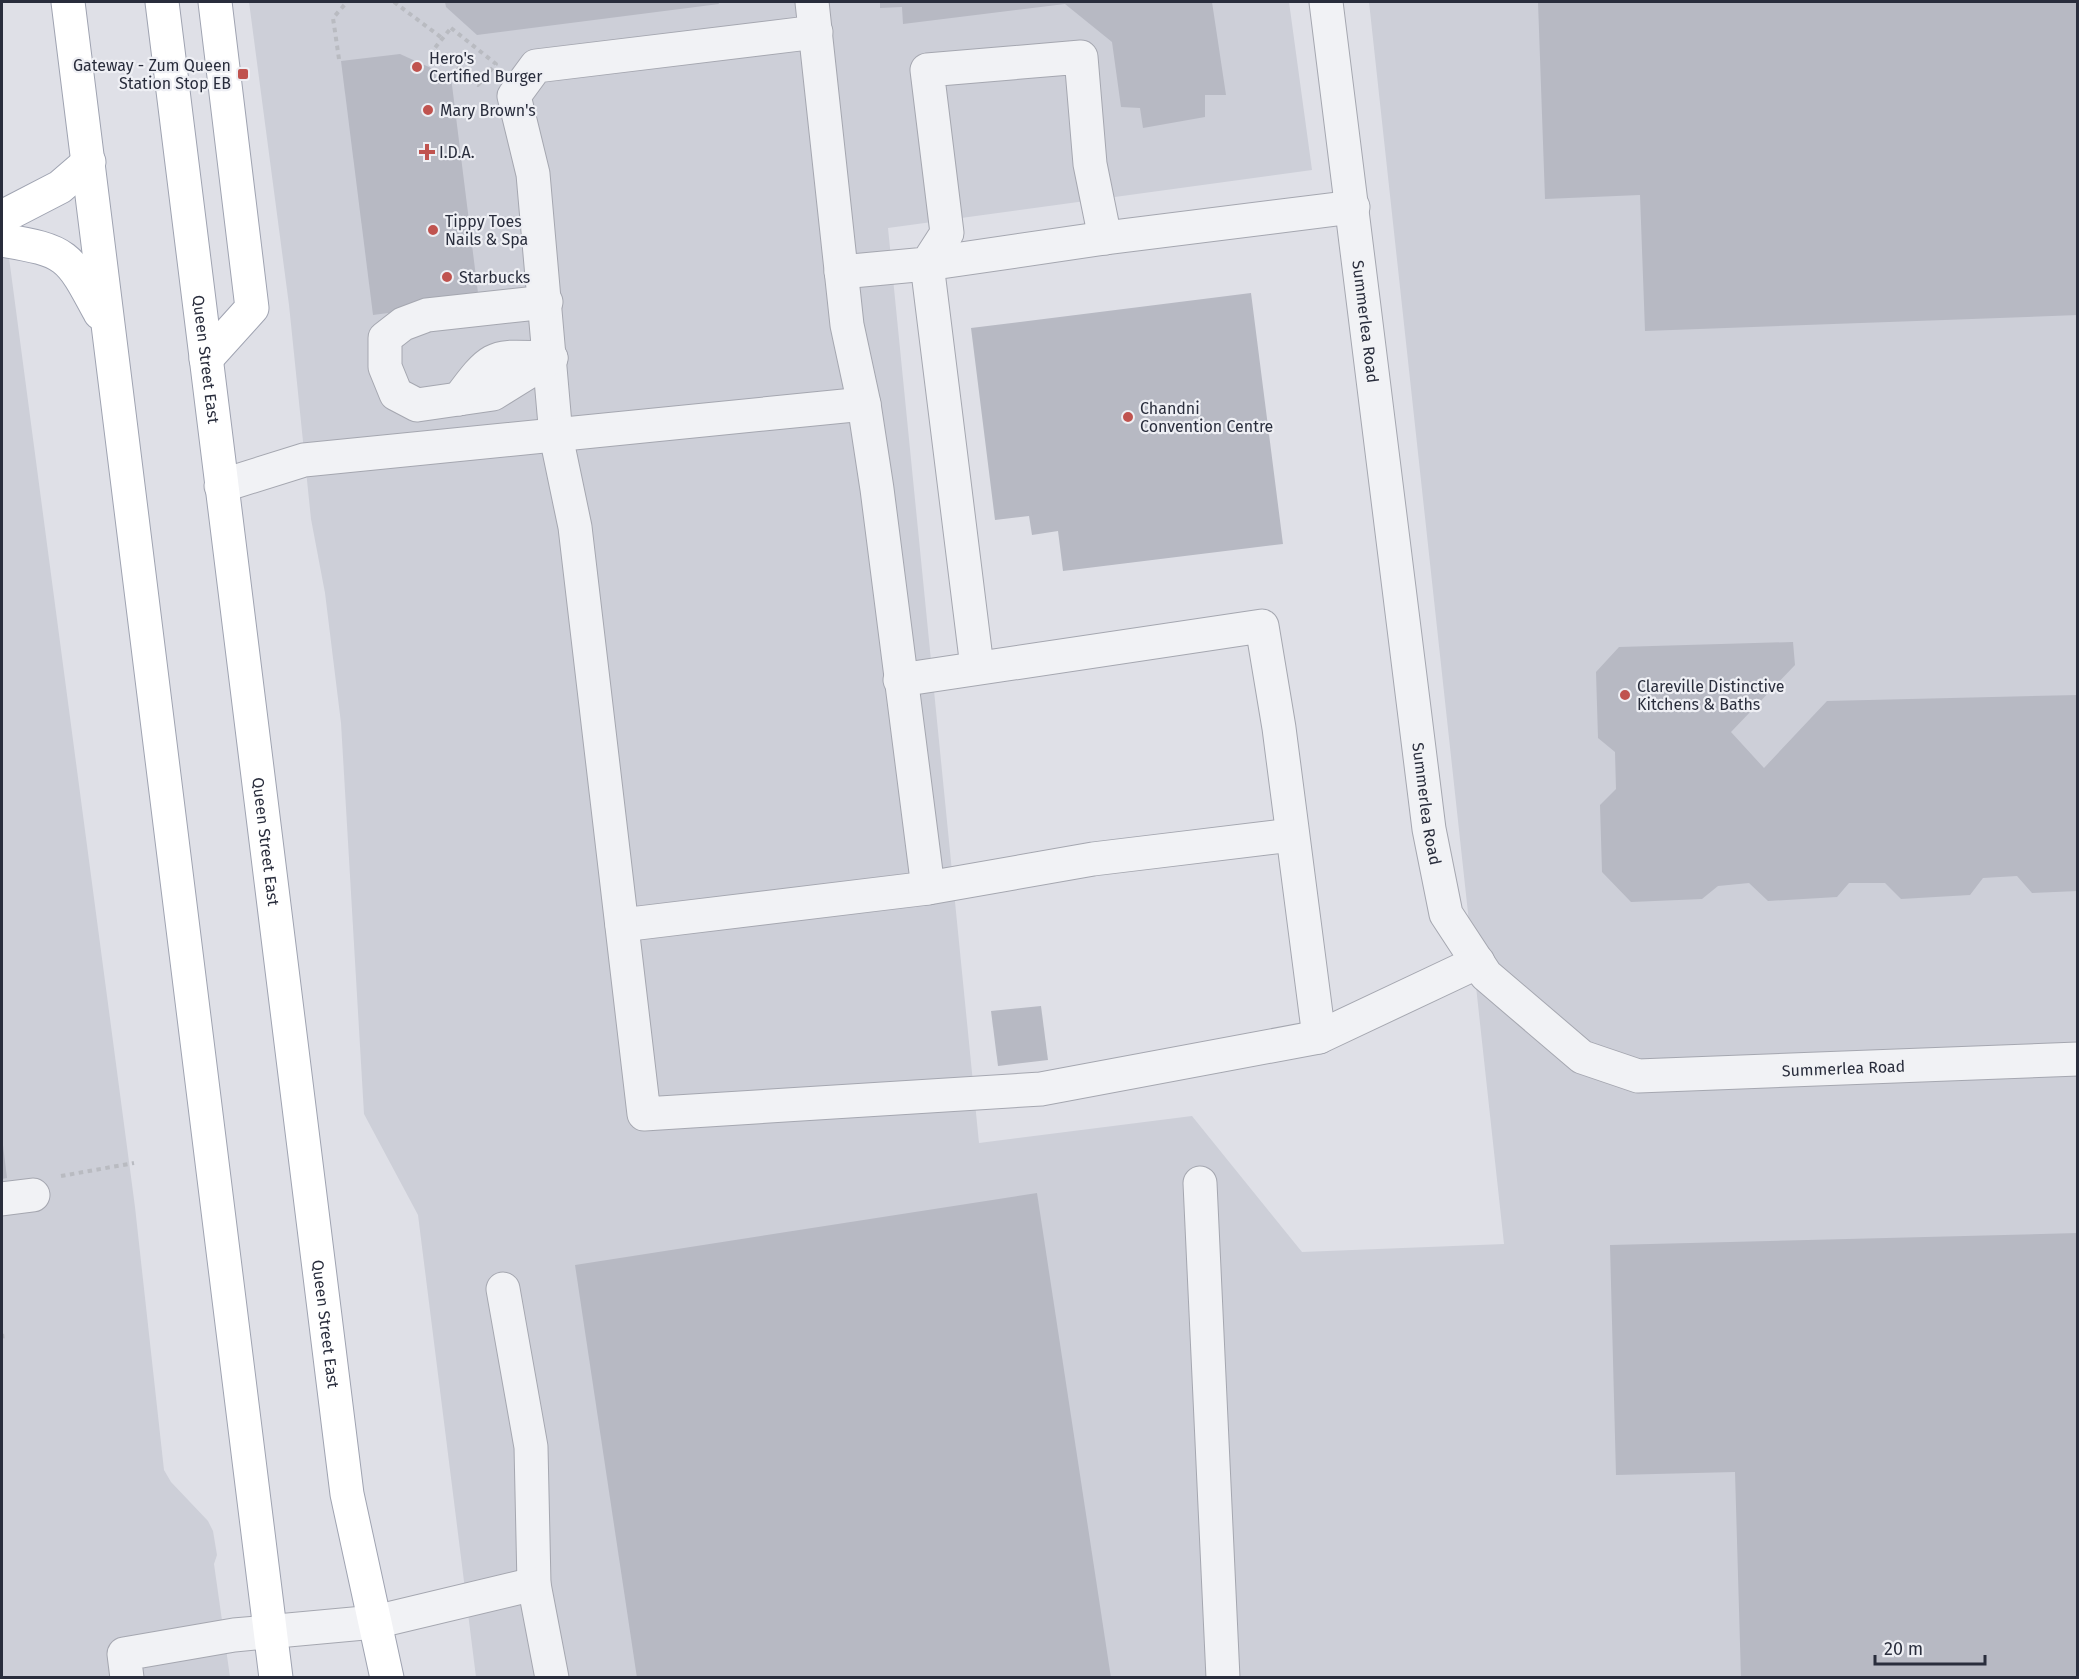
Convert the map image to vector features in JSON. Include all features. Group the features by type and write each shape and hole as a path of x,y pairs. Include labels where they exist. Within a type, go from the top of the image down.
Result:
{"main road":[{"path":"48,2 62,46 75,141 89,162"},
{"path":"68,2 276,1677"},
{"name":"Queen Street East","path":"162,2 347,1494 387,1677"},
{"path":"206,359 252,309 215,2"},
{"path":"2,216 60,187 89,162"},
{"path":"2,240 35,245 61,254 78,271 110,331"}],"street":[{"name":"Summerlea Road","path":"1326,2 1429,829 1446,914 1486,975 1582,1057 1638,1076 2078,1059"},
{"path":"928,888 877,489 864,404 847,325 814,17 536,66 514,96 533,174 551,358 556,436 575,526 644,1114 1041,1089 1319,1037 1478,962"},
{"path":"976,667 927,264 947,233 927,70 1081,57 1090,164 1106,238"},
{"path":"842,272 927,264 1106,238 1353,207"},
{"path":"546,302 427,315 403,324 385,338 385,367 396,394 417,405 493,394 551,358"},
{"path":"221,486 304,460 864,404"},
{"path":"900,680 1262,626 1279,728 1319,1037"},
{"path":"622,926 928,888 1093,860 1292,835"},
{"path":"1200,1183 1223,1677"},
{"path":"2,1198 45,1185"},
{"path":"503,1288 531,1447 534,1584 552,1677"},
{"path":"126,1666 234,1635 375,1622 534,1584"}],"path":[{"path":"339,59 333,18 347,2"},
{"path":"394,2 442,38"},
{"path":"451,28 496,64 478,85 434,49 442,38 451,28"},
{"path":"45,1185 134,1163"},
{"path":"2,1334 3,1341"}],"shaded area":[{"path":"249,2 1289,2 1312,170 888,228 979,1143 1192,1116 1302,1252 1504,1244 1369,2 2077,2 2077,1677 476,1677 418,1215 364,1114 341,723 325,593 311,519 289,305"},
{"path":"2,205 135,1207 164,1470 171,1482 208,1521 213,1531 217,1555 214,1564 230,1677 2,1677"}],"building":[{"path":"445,2 718,2 719,4 477,35 446,7"},
{"path":"880,2 1212,2 1226,95 1205,95 1205,117 1143,128 1140,108 1121,107 1112,42 1065,4 903,24 902,7 880,8"},
{"path":"1538,2 2078,2 2078,315 1645,331 1640,195 1545,199"},
{"path":"400,54 451,77 479,301 373,315 341,61"},
{"name":"Chandni Convention Centre","path":"1251,293 1283,544 1063,571 1058,531 1032,535 1029,516 995,520 971,328"},
{"path":"1793,642 1795,665 1731,732 1764,768 1827,701 2078,695 2078,891 2032,893 2017,876 1983,878 1970,895 1901,899 1885,883 1849,883 1837,897 1768,901 1749,883 1718,886 1702,899 1631,902 1602,872 1600,805 1616,789 1615,752 1598,738 1596,672 1619,647"},
{"path":"1041,1006 1048,1060 998,1066 991,1011"},
{"path":"2,1137 7,1178 2,1179"},
{"path":"1037,1193 1111,1678 637,1678 575,1265"},
{"path":"2078,1233 2078,1678 1741,1678 1735,1472 1616,1475 1610,1245"}],"place":[{"name":"Hero's Certified Burger","path":"417,67"},
{"name":"Gateway - Zum Queen Station Stop EB","path":"243,74"},
{"name":"Mary Brown's","path":"428,110"},
{"name":"I.D.A.","path":"427,152"},
{"name":"Tippy Toes Nails & Spa","path":"433,230"},
{"name":"Starbucks","path":"447,277"},
{"name":"Chandni Convention Centre","path":"1128,417"},
{"name":"Clareville Distinctive Kitchens & Baths","path":"1625,695"}]}
